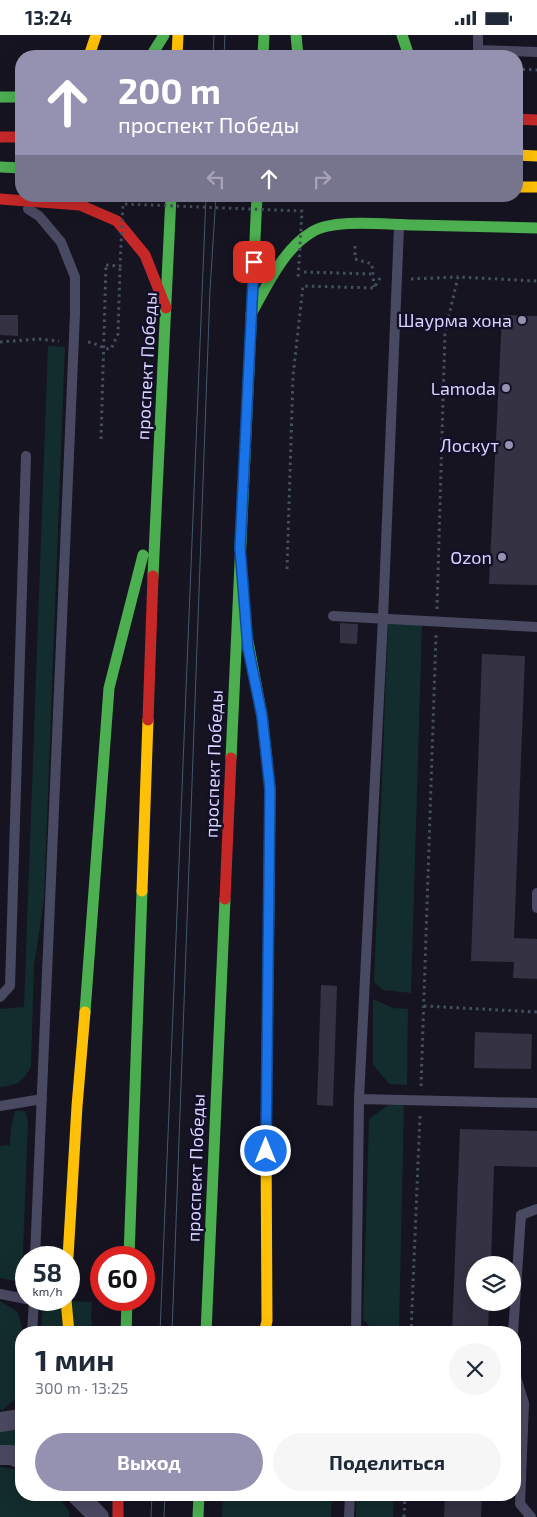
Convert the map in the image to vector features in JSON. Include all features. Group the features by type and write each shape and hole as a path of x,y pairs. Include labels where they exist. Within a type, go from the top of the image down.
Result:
{"main road":[{"path":"91,50 96,35"},
{"path":"155,50 164,35"},
{"path":"177,50 178,35"},
{"path":"263,50 264,35"},
{"path":"296,35 297,50"},
{"path":"402,35 407,50"},
{"path":"0,97 15,97"},
{"path":"523,119 537,120"},
{"path":"0,137 15,137"},
{"path":"523,155 537,156"},
{"path":"0,167 15,168"},
{"path":"523,187 537,187"},
{"path":"43,202 80,205 117,221 145,255 166,308"},
{"name":"проспект Победы","path":"129,1246 156,505 171,202"},
{"name":"проспект Победы","path":"206,1326 257,202"},
{"path":"251,314 281,262 311,232 329,226 351,223 399,226 537,228"},
{"path":"69,1246 77,1106 109,688 156,505"},
{"path":"240,548 248,648 262,716 270,789 266,1326"},
{"path":"67,1311 68,1326"},
{"path":"126,1326 127,1311"},
{"path":"118,1501 118,1517"},
{"path":"198,1517 199,1501"}],"street":[{"path":"0,1422 15,1420"},
{"path":"0,1455 15,1456"},
{"path":"83,1501 99,1517"}],"lane":[{"path":"478,35 478,50"},
{"path":"523,52 537,52"},
{"path":"6,199 39,216 61,242 76,277 35,1246"},
{"path":"356,1326 360,1099 383,618 399,226"},
{"path":"0,997 10,986 26,456"},
{"path":"333,615 537,627"},
{"path":"537,893 537,908"},
{"path":"0,1106 42,1099"},
{"path":"360,1099 537,1103"},
{"path":"513,1326 521,1215 537,1209"},
{"path":"0,1294 15,1297"},
{"path":"32,1326 33,1311"},
{"path":"521,1393 524,1403 521,1479"},
{"path":"349,1517 350,1501"},
{"path":"520,1501 520,1504 531,1517"}],"path":[{"path":"523,69 537,70"},
{"path":"94,343 103,349 111,349 118,334 123,204 302,211 298,280 303,286 293,376 288,569"},
{"path":"355,239 355,259 372,264 371,273 374,287"},
{"path":"101,439 106,265 120,266"},
{"path":"298,272 371,273"},
{"path":"374,287 380,277"},
{"path":"405,279 458,277 537,281"},
{"path":"411,1326 421,1100 445,332 458,277"},
{"path":"303,286 374,287"},
{"path":"0,342 38,339 65,341"},
{"path":"424,1007 537,1012"},
{"path":"404,1501 404,1517"}],"green space":[{"path":"48,346 65,347 44,899 34,966 31,1067 19,1082 0,1087 0,1009 24,1007"},
{"path":"388,624 422,625 411,993 383,990 374,982"},
{"path":"373,999 393,1008 408,1009 407,1085 389,1084 373,1064"},
{"path":"404,1104 399,1326 369,1326 363,1319 369,1119 388,1105"},
{"path":"15,1111 25,1111 28,1121 23,1246 15,1246 15,1281 0,1278 0,1146 10,1145"},
{"path":"0,1301 18,1312 22,1326 15,1326 15,1399 3,1410 0,1409"},
{"path":"80,1302 90,1302 91,1326 41,1326 42,1311 80,1311"},
{"path":"0,1431 15,1431 15,1446 0,1445"},
{"path":"0,1467 15,1469 15,1501 61,1501 70,1513 69,1517 0,1517"},
{"path":"223,1501 332,1501 331,1517 222,1517"},
{"path":"356,1501 394,1501 393,1517 356,1517"}],"building":[{"path":"0,315 18,315 18,336 0,335"},
{"path":"502,315 537,316 537,585 489,584"},
{"path":"340,623 358,624 357,644 340,643"},
{"path":"482,654 525,656 514,938 537,939 537,979 513,978 514,962 471,961"},
{"path":"321,985 337,986 333,1106 317,1105"},
{"path":"475,1032 532,1034 531,1069 474,1068"},
{"path":"460,1129 537,1131 537,1167 494,1166 491,1256 466,1256 466,1311 489,1311 488,1326 452,1326"},
{"path":"445,1501 482,1501 481,1517 444,1517"}],"tram line":[{"path":"213,50 214,35"},
{"path":"224,50 225,35"},
{"path":"160,1326 206,202"},
{"path":"172,1326 210,290 216,202"},
{"path":"151,1517 152,1501"},
{"path":"164,1517 165,1501"}],"traffic: fast":[{"path":"155,50 164,35"},
{"path":"263,50 264,35"},
{"path":"296,35 297,50"},
{"path":"402,35 407,50"},
{"path":"0,97 15,97"},
{"path":"0,167 15,168"},
{"path":"153,576 171,202"},
{"path":"231,758 257,202"},
{"path":"251,314 270,280 292,248 312,232 322,228 361,223 537,228"},
{"path":"85,1012 109,688 143,555"},
{"path":"247,636 262,716 270,788 268,988"},
{"path":"129,1246 142,891"},
{"path":"206,1326 225,899"},
{"path":"126,1326 127,1311"},
{"path":"198,1517 199,1501"}],"traffic: slow":[{"path":"91,50 96,35"},
{"path":"177,50 178,35"},
{"path":"523,155 537,156"},
{"path":"523,187 537,187"},
{"path":"142,891 148,720"},
{"path":"69,1246 85,1012"},
{"path":"266,1137 266,1326"},
{"path":"67,1311 68,1326"}],"traffic: jam":[{"path":"523,119 537,120"},
{"path":"0,137 15,137"},
{"path":"0,199 15,200"},
{"path":"40,202 80,205 117,221 145,255 166,308"},
{"path":"148,720 153,576"},
{"path":"225,899 231,758"},
{"path":"266,1137 268,988"},
{"path":"118,1501 118,1517"}],"place":[{"name":"Шаурма хона","path":"522,320"},
{"name":"Lamoda","path":"506,388"},
{"name":"Лоскут","path":"509,445"},
{"name":"Ozon","path":"502,557"}],"route":[{"path":"254,262 240,548 248,648 262,716 270,789 266,1151"}]}
